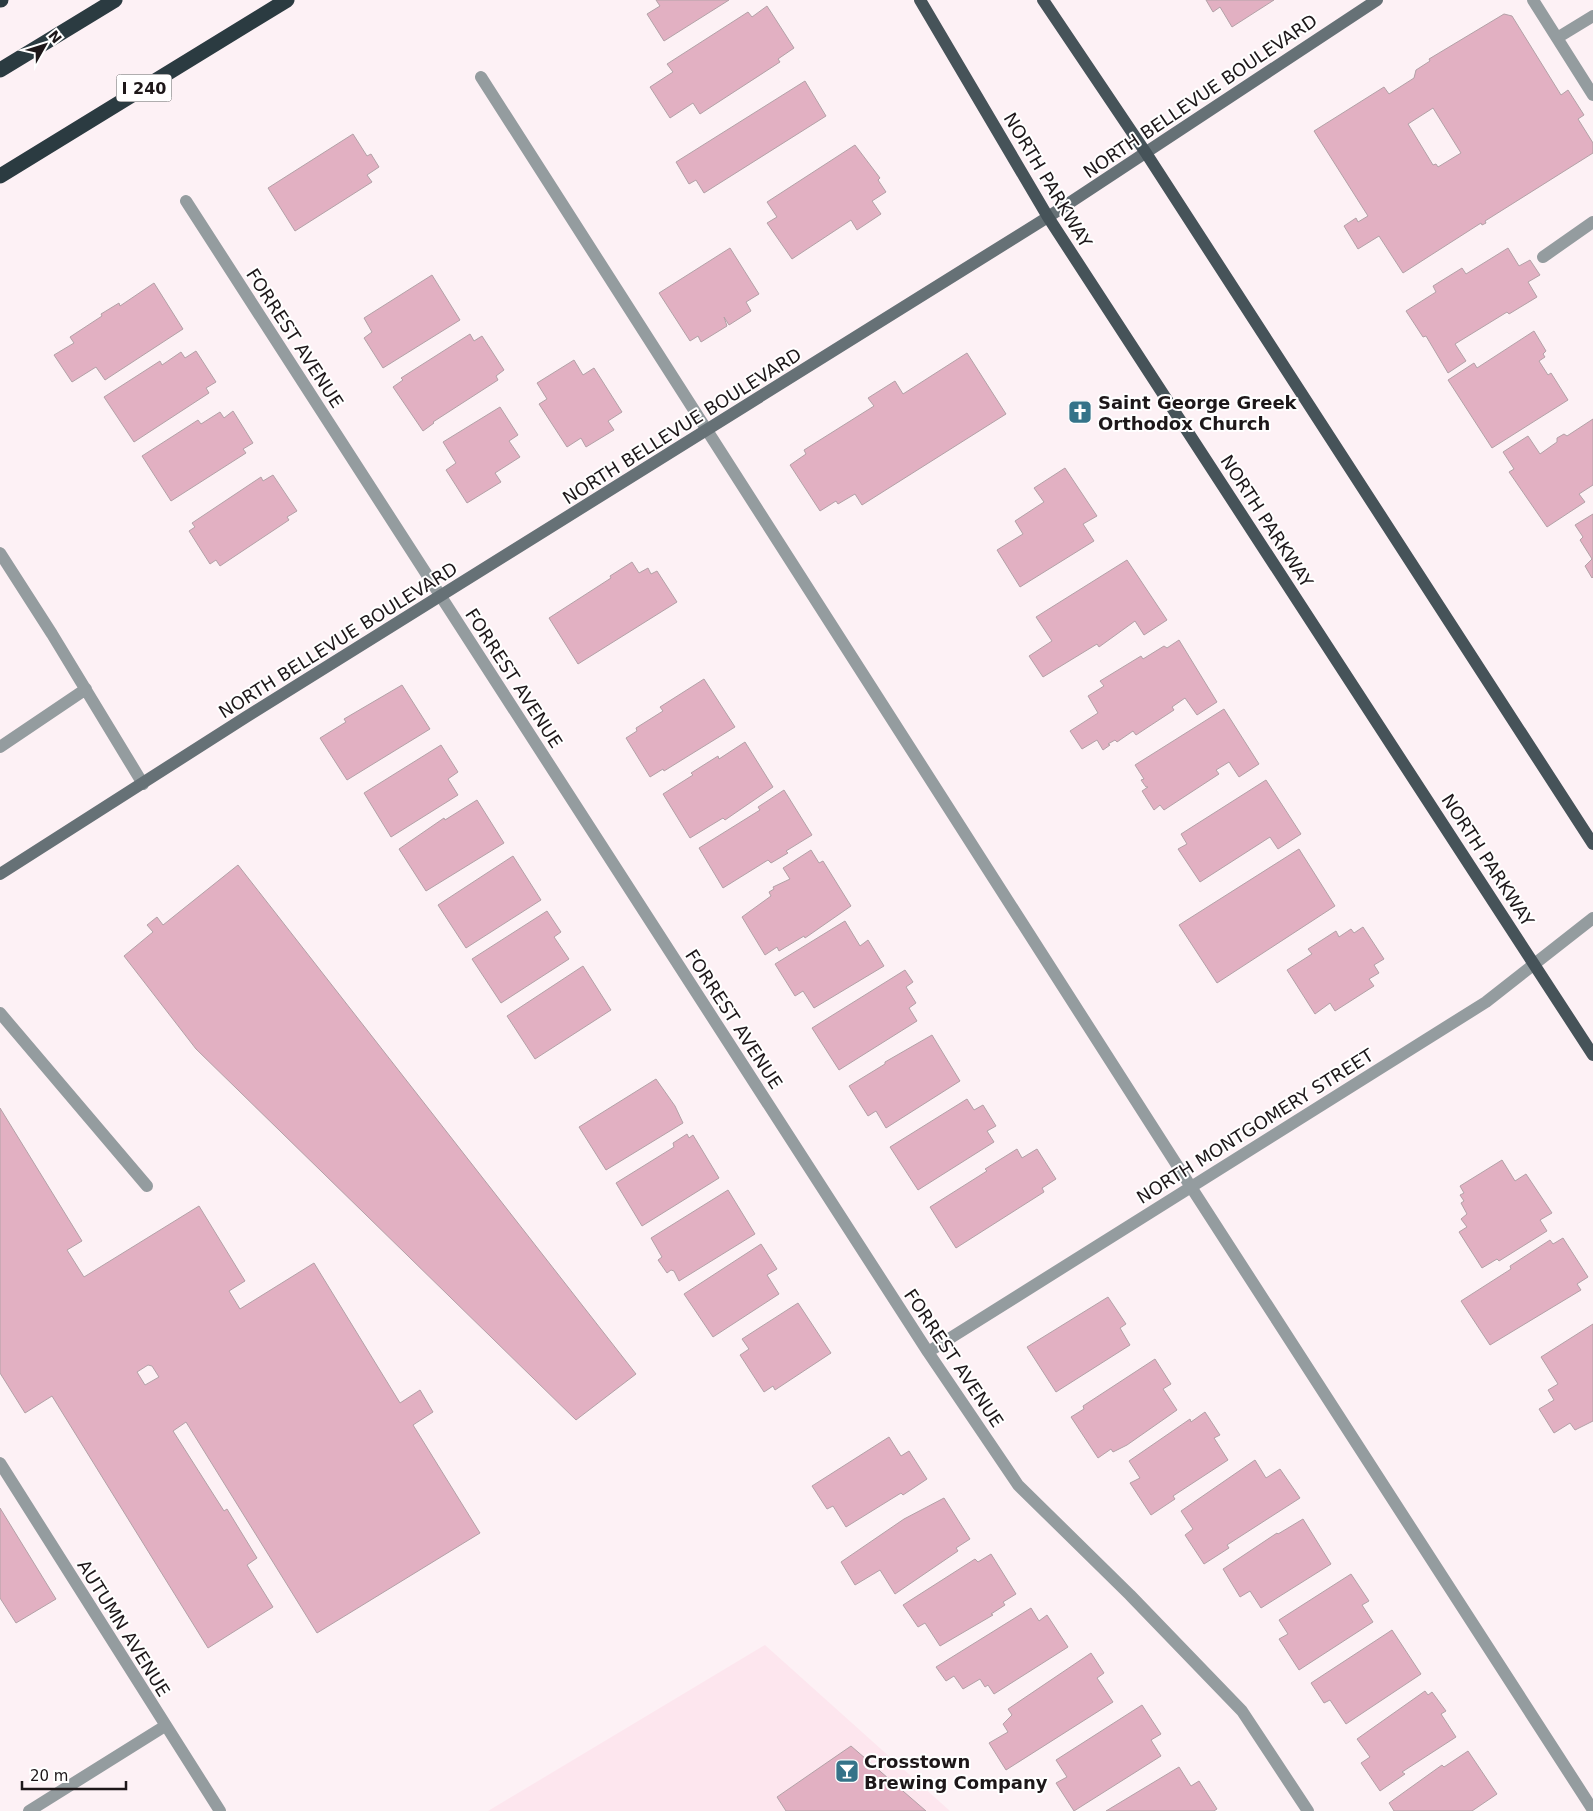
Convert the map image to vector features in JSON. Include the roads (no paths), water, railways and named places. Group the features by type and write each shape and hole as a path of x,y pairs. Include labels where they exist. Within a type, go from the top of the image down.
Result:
{"highway":[{"path":"0,70 115,0"},
{"name":"I 240","path":"0,176 287,0"}],"main road":[{"name":"NORTH PARKWAY","path":"920,0 1048,217 1593,1055"},
{"path":"1043,0 1146,153 1593,844"}],"street":[{"name":"NORTH BELLEVUE BOULEVARD","path":"0,874 1048,217 1377,0"},
{"path":"1533,0 1593,95"},
{"path":"1557,38 1593,16"},
{"path":"481,77 1191,1187 1593,1810"},
{"name":"FORREST AVENUE","path":"186,201 928,1352 1018,1485 1130,1595 1242,1711 1308,1811"},
{"path":"1543,257 1593,222"},
{"path":"0,552 143,784"},
{"path":"0,747 86,689"},
{"name":"NORTH MONTGOMERY STREET","path":"928,1352 1486,1002 1536,965 1593,918"},
{"path":"0,1014 147,1186"},
{"name":"AUTUMN AVENUE","path":"0,1463 220,1811"},
{"path":"29,1811 165,1726"}],"place":[{"name":"Saint George Greek Orthodox Church","path":"1080,412"},
{"name":"Crosstown Brewing Company","path":"847,1771"}]}
